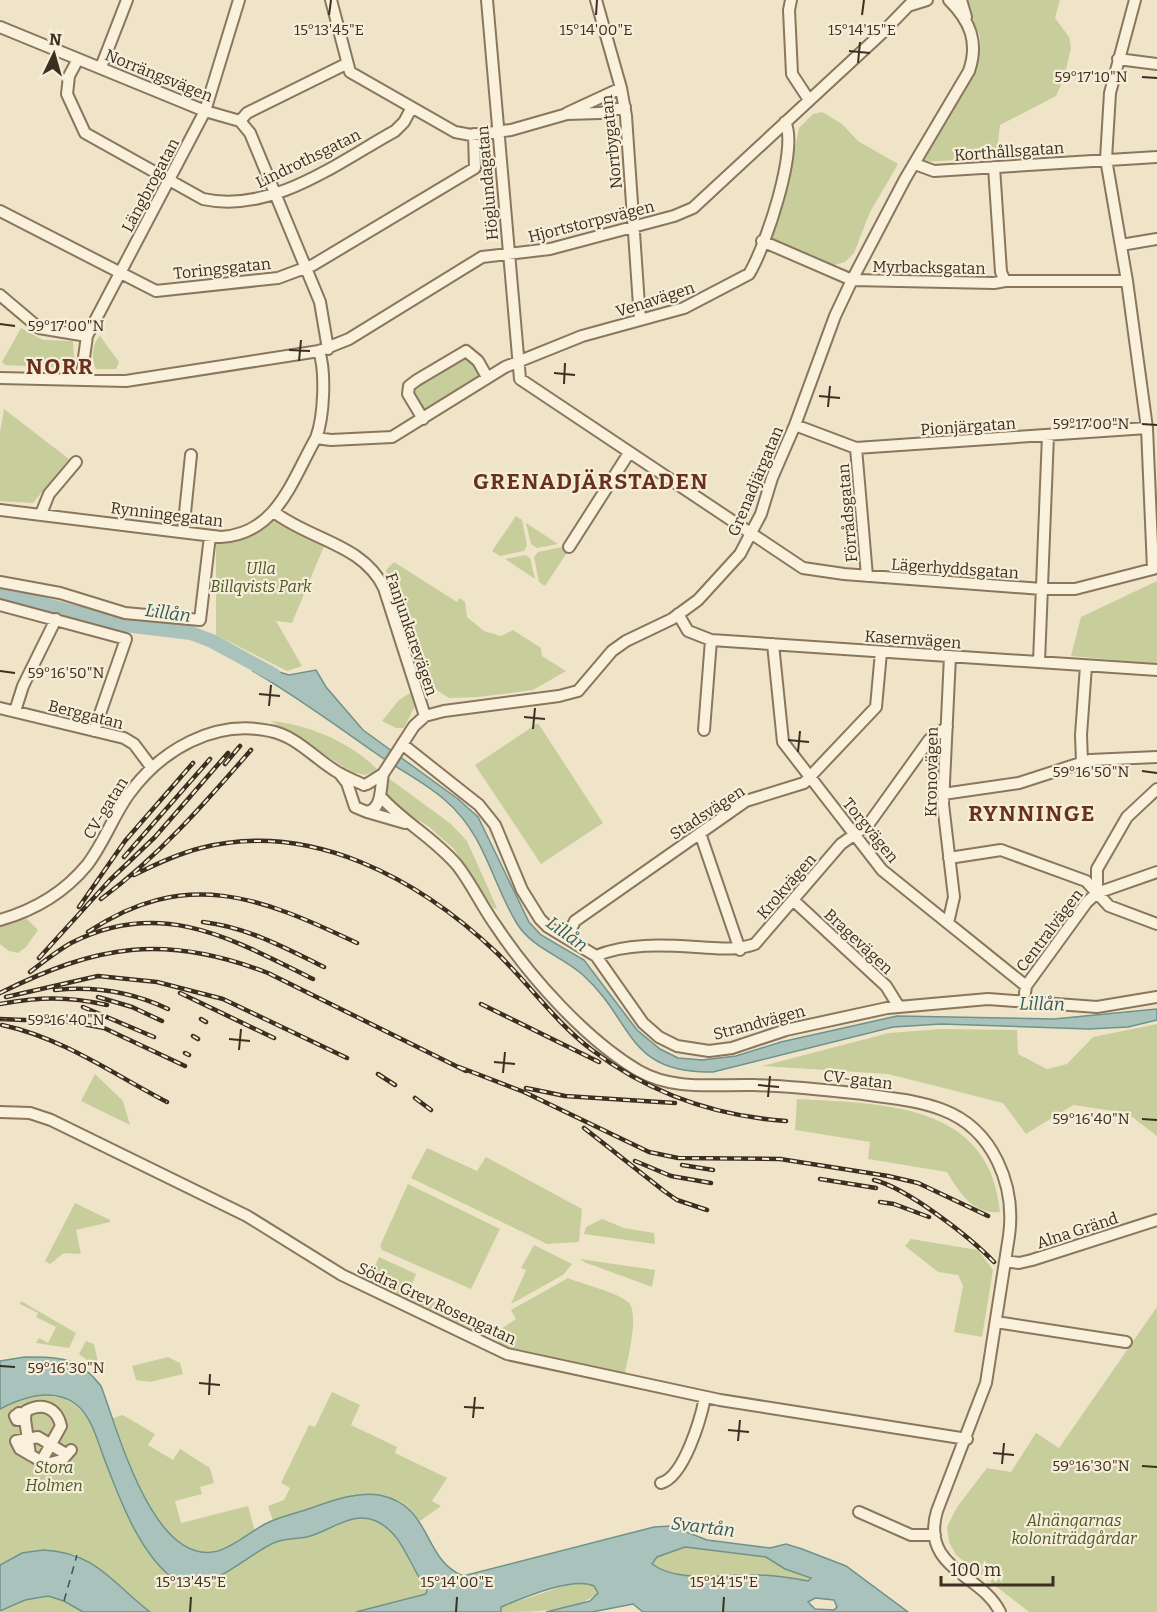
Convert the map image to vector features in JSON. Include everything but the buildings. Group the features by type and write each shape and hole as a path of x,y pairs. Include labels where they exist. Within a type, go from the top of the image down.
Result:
{"street":[{"path":"101,67 127,0"},
{"name":"Längbrogatan","path":"81,380 87,336 205,111 239,0"},
{"path":"331,0 346,64 356,77 455,132 474,134 523,127 567,114 621,88"},
{"name":"Höglundagatan","path":"487,0 496,131 509,254 517,362"},
{"name":"Norrbygatan","path":"596,0 625,107 640,320"},
{"path":"791,0 789,10 792,74 809,100"},
{"name":"Hjortstorpsvägen","path":"0,378 126,381 323,350 482,257 550,249 693,208 913,3 927,0"},
{"name":"Grenadjärgatan","path":"949,0 967,21"},
{"name":"Grenadjärgatan","path":"425,716 444,711 566,695 578,690 604,657 678,614 711,587 740,554 752,534 835,316 852,280 886,213 969,71 974,57 973,40 961,0"},
{"path":"1135,0 1110,93 1106,159 1127,281 1147,428"},
{"name":"Norrängsvägen","path":"0,27 205,111 240,121"},
{"name":"Lindrothsgatan","path":"78,59 69,76 67,94 85,133 203,199 213,201 258,200 275,194 394,131 404,122 411,109"},
{"path":"1118,59 1157,64"},
{"path":"316,438 320,426 323,350 320,302 250,134 240,121 247,113 346,64"},
{"path":"567,114 600,113 625,107"},
{"name":"Venavägen","path":"316,438 331,440 392,436 423,419 487,377 517,362 582,336 684,308 734,283 751,271 785,173 790,136 785,122"},
{"name":"Toringsgatan","path":"0,211 156,291 278,278 329,256 475,168 474,134"},
{"name":"Korthållsgatan","path":"915,164 934,171 1157,157"},
{"name":"Myrbacksgatan","path":"994,166 1001,272 1005,281"},
{"path":"1121,245 1157,239"},
{"path":"762,241 852,280"},
{"name":"Myrbacksgatan","path":"852,280 994,283 1005,281 1127,281"},
{"path":"0,295 39,328 87,336"},
{"path":"423,419 408,394 409,386 417,380 466,351 478,361 487,377"},
{"name":"Lägerhyddsgatan","path":"517,362 520,379 803,568 867,576 1042,590 1075,589 1149,572 1153,569 1155,558 1147,428"},
{"name":"Pionjärgatan","path":"795,425 856,448 1147,428"},
{"path":"1039,662 1048,435"},
{"name":"Rynningegatan","path":"0,510 231,537 249,532 274,512 316,438"},
{"name":"Förrådsgatan","path":"856,448 867,576"},
{"path":"569,548 629,453"},
{"path":"183,532 191,455"},
{"path":"41,514 49,494 76,462"},
{"name":"Fanjunkarevägen","path":"274,512 353,554 373,568 384,588 425,716"},
{"path":"0,582 60,593 125,613 200,620 210,536"},
{"path":"0,605 126,639 94,731"},
{"name":"Kasernvägen","path":"678,614 688,631 698,637 711,640 1157,670"},
{"path":"15,711 23,686 56,619"},
{"path":"704,730 711,640"},
{"name":"Torgvägen","path":"773,644 783,742 882,870 1026,986"},
{"name":"Stadsvägen","path":"567,937 575,921 747,801 804,783 876,708 881,652"},
{"name":"Kronovägen","path":"948,923 954,897 943,794 950,656"},
{"path":"1082,762 1086,666"},
{"name":"Berggatan","path":"0,708 124,738 134,744 152,768"},
{"path":"383,774 356,789 352,796 355,807 367,812 378,806 383,774 414,726 425,716"},
{"name":"Krokvägen","path":"740,950 755,944 841,844 868,825 928,740 946,727"},
{"name":"CV-gatan","path":"0,920 37,907 78,875 96,852 128,795 152,768 173,751 196,738 221,730 244,728 271,731 283,735 339,773 366,784"},
{"name":"Strandvägen","path":"400,748 470,795 488,815 532,907 548,927 596,956 643,1023 668,1042 709,1051 732,1048 786,1030 879,1009 974,1000 1097,1007 1157,997"},
{"path":"943,794 1018,783 1082,762 1157,757"},
{"name":"CV-gatan","path":"339,773 347,783 352,796"},
{"path":"366,784 373,787 379,795"},
{"name":"Centralvägen","path":"1024,1002 1026,986 1087,902 1097,893 1097,869 1127,817 1157,789"},
{"name":"CV-gatan","path":"379,795 396,812 438,843 459,869 497,929 560,1005 601,1044 644,1073 682,1084 809,1088 898,1100 940,1109 970,1125 993,1153 1006,1183 1011,1218 996,1322 986,1383 936,1515 935,1535"},
{"name":"CV-gatan","path":"367,812 416,827"},
{"path":"596,956 615,948 682,946 740,950 700,833"},
{"path":"949,858 1001,850 1086,881 1109,906 1157,924"},
{"path":"1097,893 1157,872"},
{"name":"Bragevägen","path":"793,900 886,986 900,1007"},
{"name":"Södra Grev Rosengatan","path":"0,1112 30,1113 58,1123 247,1216 342,1275 507,1354 705,1397 967,1438"},
{"name":"Alna Gränd","path":"1005,1261 1019,1263 1032,1260 1157,1220"},
{"path":"996,1322 1126,1342"},
{"path":"662,1483 676,1473 699,1422 705,1397"},
{"path":"28,1438 25,1417 29,1409 44,1407 55,1412 61,1426 52,1446 41,1462"},
{"path":"38,1437 52,1446 68,1452 62,1460 46,1464 16,1444 19,1439 38,1437"},
{"path":"859,1512 911,1535 935,1535 938,1548 950,1565 992,1599 1000,1612"}],"green space":[{"path":"965,0 1060,0 1055,18 1069,37 1071,48 1064,78 1056,96 1000,125 996,158 920,162 979,59 980,37"},
{"path":"822,112 842,124 858,141 898,164 870,212 854,253 845,262 830,266 770,239 790,172 799,128 813,114"},
{"path":"21,328 43,340 73,341 74,361 67,368 5,365 2,362"},
{"path":"100,336 119,362 116,369 96,369 93,352"},
{"path":"467,353 482,373 423,412 412,392 414,385"},
{"path":"4,409 69,459 33,503 0,501 0,432"},
{"name":"Ulla Billqvists Park","path":"276,515 327,539 292,623 276,621 302,666 287,671 216,635 216,541"},
{"path":"516,516 522,520 527,545 524,551 500,556 492,551"},
{"path":"526,523 558,544 537,548 531,544"},
{"path":"562,547 568,551 545,586 539,582 534,557 538,552"},
{"path":"525,555 530,558 535,579 505,559"},
{"path":"394,562 457,602 460,598 465,602 467,617 484,631 501,636 513,630 541,648 542,656 566,671 533,690 478,697 449,698 427,684 421,684 386,570"},
{"path":"1157,581 1157,664 1071,656 1081,617"},
{"path":"413,691 416,704 404,728 396,728 382,721 399,700"},
{"path":"271,721 300,726 329,737 355,751 378,770 365,775 352,772"},
{"path":"538,723 603,823 541,864 475,765"},
{"path":"387,777 451,824 467,841 497,908 494,909 453,848 428,826 396,807 386,795"},
{"path":"25,917 38,930 26,947 18,953 9,951 0,944 0,926"},
{"path":"1157,1024 1157,1136 1127,1113 1073,1105 1026,1134 1003,1103 888,1074 762,1066 889,1033 942,1029 1017,1030 1018,1054 1047,1069 1067,1064 1093,1037"},
{"path":"95,1074 123,1101 130,1125 81,1101"},
{"path":"797,1099 864,1103 896,1108 927,1116 954,1129 976,1149 992,1176 1000,1212 982,1210 968,1201 947,1172 868,1159 870,1142 795,1130"},
{"path":"427,1148 477,1171 486,1157 582,1209 579,1242 547,1244 411,1178"},
{"path":"408,1184 500,1229 471,1289 382,1250 380,1246"},
{"path":"75,1203 110,1222 76,1230 81,1254 64,1253 50,1264 45,1261"},
{"path":"602,1219 624,1228 654,1233 655,1244 584,1234 586,1227"},
{"path":"911,1239 978,1250 993,1270 982,1337 954,1332 963,1286 958,1275 938,1272 905,1246"},
{"path":"534,1245 572,1264 563,1275 511,1304 526,1270 521,1268"},
{"path":"379,1257 416,1274 410,1289 484,1325 478,1330 471,1329 369,1280"},
{"path":"580,1259 655,1270 652,1287 584,1262"},
{"path":"568,1278 609,1292 629,1303 632,1309 633,1326 625,1373 531,1354 503,1346 497,1340 498,1331 516,1319 511,1310"},
{"path":"21,1301 76,1333 69,1348 36,1343 39,1338 48,1343 56,1327 36,1317 38,1313 20,1304"},
{"name":"Alnängarnas koloniträdgårdar","path":"1157,1307 1157,1612 1029,1612 956,1555 949,1542 947,1527 957,1507 987,1468 1011,1472 1036,1433 1059,1448"},
{"path":"86,1341 94,1344 98,1362 91,1363 79,1354"},
{"path":"168,1357 180,1363 183,1374 150,1382 136,1380 132,1366"},
{"path":"332,1392 360,1405 351,1425 397,1447 395,1453 447,1478 432,1501 441,1506 420,1521 408,1507 394,1499 378,1495 360,1496 322,1504 273,1521 268,1506 284,1500 290,1488 281,1483 309,1425 315,1427"},
{"name":"Stora Holmen","path":"38,1395 61,1397 77,1406 88,1418 122,1505 147,1549 181,1582 202,1584 274,1542 309,1537 351,1520 364,1518 376,1521 398,1536 411,1565 427,1589 426,1594 356,1612 150,1612 77,1555 42,1550 22,1553 0,1565 0,1409 18,1400"},
{"path":"123,1415 155,1434 148,1445 173,1460 180,1449 210,1468 214,1483 200,1487 202,1494 175,1501 181,1523 248,1506 255,1531 218,1550 197,1551 179,1543 163,1527 137,1482 113,1418"},
{"path":"685,1547 766,1557 776,1564 812,1578 808,1581 759,1575 685,1575 662,1570 652,1564 657,1557"},
{"path":"578,1581 594,1586 598,1593 577,1604 552,1610 501,1612 501,1607"},
{"path":"48,1596 64,1601 83,1612 0,1612 15,1602"}],"water":[{"path":"259,666 289,675 316,670 326,687 363,730 458,799 478,817 529,922 541,935 584,960 637,1030 660,1049 678,1058 702,1060 736,1056 781,1042 897,1016 1054,1019 1157,1009 1157,1020 1128,1027 1089,1029 941,1024 893,1027 713,1072 685,1070 663,1064 634,1042 600,992 583,975 538,945 523,931 507,906 479,843 459,814 446,801 300,700 253,671"},
{"path":"25,1357 49,1357 77,1364 93,1376 101,1386 128,1462 157,1518 175,1539 195,1551 218,1551 275,1519 343,1498 370,1494 396,1501 409,1509 440,1557 450,1568 463,1576 654,1527 671,1526 707,1540 770,1548 786,1544 802,1549 846,1566 908,1612 643,1612 633,1604 592,1612 546,1612 590,1601 598,1593 594,1586 574,1584 535,1594 501,1607 501,1612 356,1612 426,1594 427,1589 400,1542 385,1527 367,1518 349,1520 307,1537 280,1541 264,1548 224,1574 197,1584 183,1583 170,1576 159,1565 139,1537 123,1505 87,1416 77,1405 68,1400 49,1395 28,1398 0,1409 0,1361","holes":["685,1547 766,1557 785,1569 811,1578 808,1581 759,1575 684,1575 662,1570 652,1564 657,1557","815,1598 834,1600 837,1607 834,1610 815,1609 808,1602"]},
{"path":"43,1550 61,1552 90,1563 102,1570 150,1612 83,1612 64,1601 48,1596 25,1600 0,1611 0,1565 22,1553"}],"waterway":[{"name":"Lillån","path":"0,593 125,625 191,633 212,641 274,675"}],"ferry route":[{"path":"64,1601 77,1555"}],"railway":[{"path":"225,764 240,746"},
{"path":"101,899 162,847 251,750"},
{"path":"39,958 110,880 155,837 228,753"},
{"path":"124,857 210,759"},
{"path":"79,907 125,841 193,763"},
{"path":"134,875 192,850 242,841 283,842 322,849 361,862 433,901 466,926 509,965 566,1028 592,1050 636,1079 708,1108 786,1121"},
{"path":"88,932 124,912 158,900 191,895 223,896 255,902 288,913 357,943"},
{"path":"203,922 250,933 324,967"},
{"path":"30,972 71,943 104,930 136,924 166,924 196,929 225,938 313,979"},
{"path":"0,993 68,964 100,955 131,950 163,949 196,952 231,960 268,973 466,1071"},
{"path":"6,997 98,976 157,982 223,999 347,1058"},
{"path":"55,990 84,989 127,994 168,1009"},
{"path":"180,993 274,1038"},
{"path":"98,997 132,1007 162,1021"},
{"path":"0,1004 54,999 79,1000 107,1005"},
{"path":"481,1004 599,1062"},
{"path":"83,1007 154,1037"},
{"path":"0,1019 72,1022 104,1028 185,1066"},
{"path":"201,1019 206,1022"},
{"path":"2,1025 67,1048 167,1102"},
{"path":"193,1036 198,1039"},
{"path":"185,1053 189,1055"},
{"path":"459,1067 524,1092 649,1152 678,1158 780,1159 888,1176 918,1183 988,1216"},
{"path":"378,1074 395,1085"},
{"path":"526,1088 565,1096 675,1103"},
{"path":"415,1098 431,1110"},
{"path":"584,1128 677,1200 707,1210"},
{"path":"635,1161 671,1176 711,1183"},
{"path":"682,1165 713,1170"},
{"path":"820,1179 876,1188"},
{"path":"874,1180 920,1203 970,1240 994,1262"},
{"path":"880,1202 894,1204 929,1217"}],"district":[{"name":"NORR","path":"60,366"},
{"name":"GRENADJÄRSTADEN","path":"591,481"},
{"name":"RYNNINGE","path":"1032,813"}],"water label":[{"name":"Svartån","path":"703,1527"}]}
